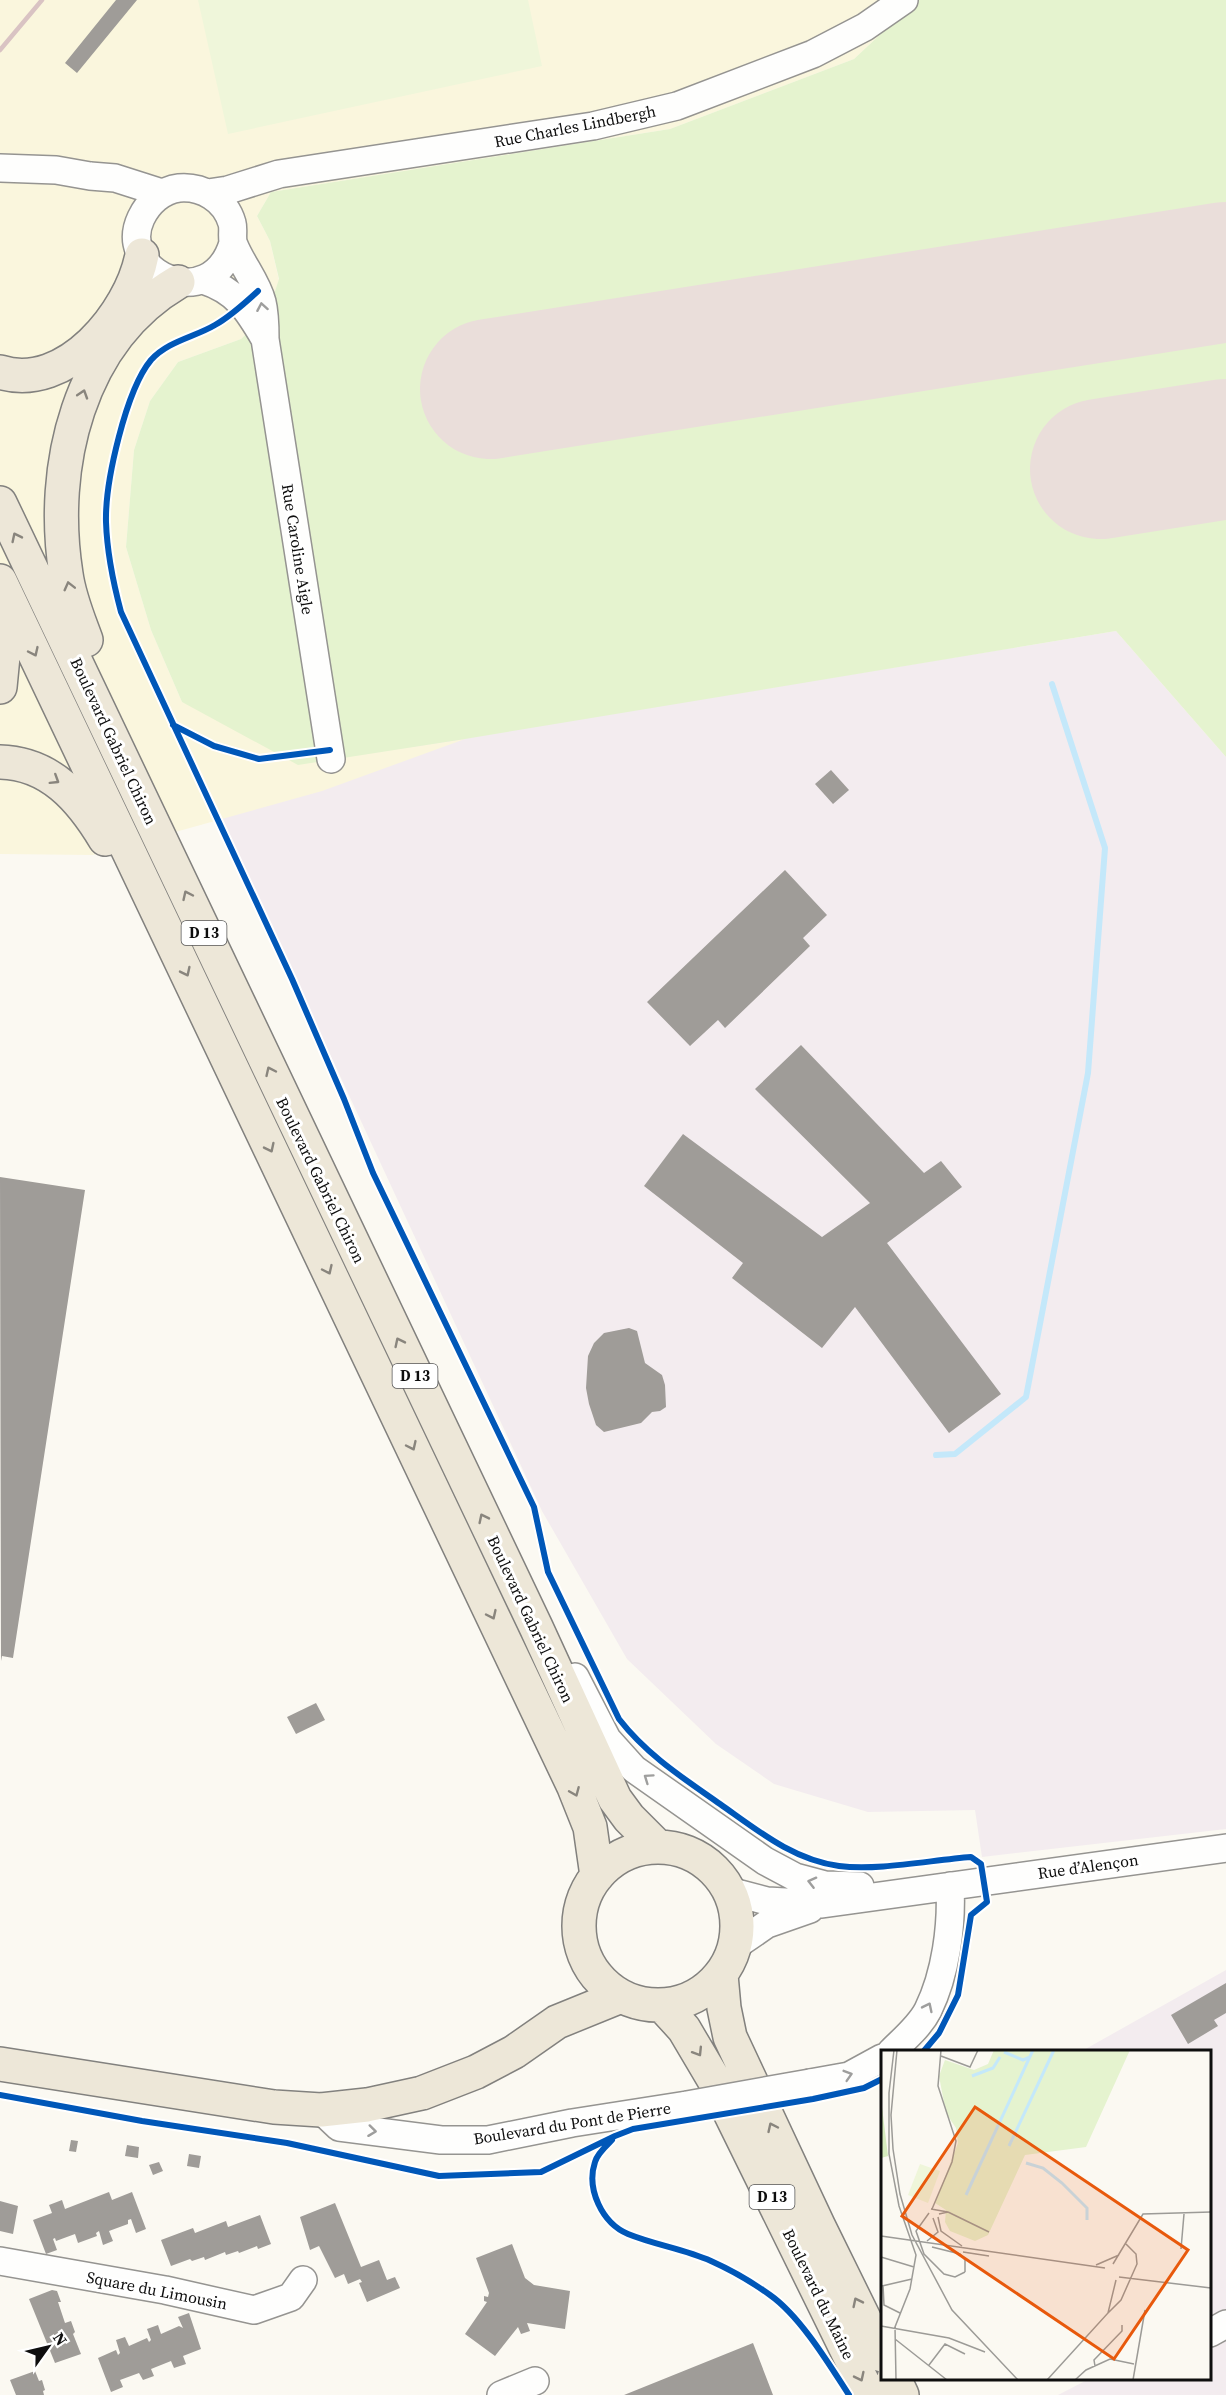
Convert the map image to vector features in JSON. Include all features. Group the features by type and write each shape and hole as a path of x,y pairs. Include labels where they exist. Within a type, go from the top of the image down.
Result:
{"main road":[{"path":"0,372 10,375 37,374 62,366 80,355 104,329 121,303 139,269 142,255"},
{"path":"115,741 115,715 73,605 66,577 60,501 66,455 85,387 99,362 135,315 153,299 191,281"},
{"name":"Boulevard Gabriel Chiron","path":"0,503 115,741 294,1124 536,1627 615,1799 629,1818 658,1847"},
{"name":"Boulevard Gabriel Chiron","path":"0,580 574,1787 590,1827 597,1876"},
{"path":"0,631 4,646 0,687"},
{"path":"0,762 30,767 68,788 91,816 132,886 161,919"},
{"path":"658,1847 680,1850 700,1859 717,1873 729,1891 736,1909 738,1927 730,1961 721,1975 705,1991 685,2001 663,2006 641,2003 621,1996 602,1981 588,1962 580,1940 579,1918 585,1896 597,1876 609,1864 624,1854 658,1847"},
{"path":"557,2022 576,1992 588,1962"},
{"name":"Boulevard du Maine","path":"721,1975 730,2037 881,2353"},
{"path":"0,2064 274,2107 321,2110 367,2105 422,2093 450,2084 514,2052 557,2022 621,1996"},
{"name":"Boulevard du Maine","path":"663,2006 684,2029 713,2078 869,2395"},
{"path":"894,2380 902,2395"}],"street":[{"name":"Rue Charles Lindbergh","path":"208,193 228,190 279,174 593,126 677,106 813,54 865,27 904,0"},
{"path":"0,168 56,170 115,178 162,194"},
{"path":"90,176 112,189 140,220"},
{"path":"232,233 227,211 208,193 188,187 162,194 148,205 140,220 138,243 142,255 151,268 163,278 191,281 223,265 232,233 249,193 261,180"},
{"name":"Rue Caroline Aigle","path":"232,233 263,304 266,339 331,759"},
{"name":"Rue Caroline Aigle","path":"191,281 226,290 244,304 266,339"},
{"path":"536,1627 563,1654 607,1739 634,1769 765,1861 795,1877 825,1885 864,1886 890,1894"},
{"name":"Rue d’Alençon","path":"822,1904 1226,1848"},
{"path":"893,2050 909,2035 928,2010 944,1966 951,1901 950,1886"},
{"path":"729,1891 768,1901 822,1904"},
{"path":"735,1946 767,1924 822,1904"},
{"name":"Boulevard du Pont de Pierre","path":"321,2110 339,2127 441,2140 488,2140 572,2123 849,2076 881,2059"},
{"name":"Square du Limousin","path":"0,2261 165,2290 254,2310 291,2297 303,2280"},
{"path":"1211,2332 1226,2324"},
{"path":"501,2395 536,2381"}],"shaded area":[{"path":"0,0 917,0 854,59 670,129 271,192 257,216 270,241 279,280 268,313 241,339 178,362 150,401 134,450 126,547 151,630 182,702 331,759 465,739 322,791 93,855 0,854"},
{"path":"1116,631 1226,757 1226,1829 982,1857 975,1810 868,1812 774,1784 716,1744 627,1659 542,1511 185,742 298,765"},
{"path":"1226,1970 1226,2395 1058,2395 1087,2380 1211,2380 1211,2050 1084,2050"}],"green space":[{"path":"198,0 528,0 542,66 228,134"},
{"path":"917,0 1226,0 1226,757 1116,631 298,765 182,702 151,630 126,547 134,450 150,401 178,362 241,339 268,313 279,279 270,241 257,216 271,192 670,129 854,59"}],"building":[{"path":"116,0 137,0 77,73 65,63"},
{"path":"831,770 849,790 833,804 815,784"},
{"path":"785,870 827,915 803,938 810,946 725,1028 718,1020 690,1046 647,1002"},
{"path":"801,1045 924,1173 941,1161 962,1187 887,1243 1001,1394 949,1433 855,1307 822,1348 732,1278 743,1263 644,1186 683,1134 822,1237 870,1203 755,1089"},
{"path":"0,1177 85,1190 13,1658 2,1656 1,1661"},
{"path":"629,1328 637,1331 645,1363 662,1375 666,1407 652,1412 641,1423 604,1432 596,1425 589,1404 586,1388 588,1356 594,1343 604,1333"},
{"path":"316,1703 325,1720 296,1734 287,1717"},
{"path":"1226,1983 1226,2013 1214,2020 1218,2026 1188,2044 1171,2015"},
{"path":"71,2140 78,2141 76,2152 69,2151"},
{"path":"127,2145 139,2147 138,2158 125,2156"},
{"path":"189,2154 201,2156 199,2168 187,2166"},
{"path":"159,2162 163,2171 153,2175 149,2165"},
{"path":"109,2192 112,2200 132,2192 146,2229 136,2233 131,2219 128,2220 128,2224 109,2231 113,2241 103,2245 99,2231 96,2233 97,2236 78,2243 75,2234 56,2241 55,2238 53,2239 57,2250 46,2254 33,2220 52,2213 49,2205 62,2200 65,2209"},
{"path":"0,2201 18,2206 13,2234 0,2231"},
{"path":"335,2203 361,2267 379,2260 387,2280 395,2277 400,2288 367,2302 359,2283 362,2282 360,2279 348,2284 344,2274 335,2278 319,2246 310,2250 300,2217"},
{"path":"260,2215 271,2244 258,2249 257,2246 239,2253 238,2251 226,2255 225,2252 205,2260 204,2257 192,2261 190,2259 171,2266 161,2240 193,2228 195,2233 226,2221 228,2227"},
{"path":"512,2244 525,2278 534,2285 570,2291 565,2329 527,2323 530,2331 521,2334 518,2327 495,2356 465,2334 487,2302 484,2301 484,2296 488,2297 489,2293 476,2258"},
{"path":"52,2290 57,2291 65,2323 71,2321 75,2332 73,2334 81,2354 55,2363 29,2299"},
{"path":"189,2313 201,2349 183,2356 186,2364 174,2368 171,2361 151,2369 154,2376 143,2380 139,2373 120,2380 123,2387 111,2392 98,2358 116,2350 118,2355 120,2353 116,2340 125,2337 129,2346 147,2338 149,2342 151,2340 147,2329 158,2325 161,2334 179,2326 183,2328 178,2317"},
{"path":"753,2343 773,2395 624,2395"},
{"path":"35,2371 39,2381 42,2380 44,2395 16,2395 10,2380"}],"waterway":[{"path":"936,1455 955,1454 1026,1397 1088,1073 1105,848 1052,684"}],"runway":[{"path":"490,389 1226,272"},
{"path":"1100,469 1226,449"}],"railway":[{"path":"0,50 42,0"}],"cycle path":[{"path":"258,291 221,321 165,348 151,360 133,392 113,461 106,522 109,556 121,612 292,979 373,1173 534,1507 548,1572 619,1719 641,1744 679,1775 776,1843 791,1851 822,1863 839,1866 887,1866 971,1857 981,1864 987,1902 971,1915 958,1995 939,2033 925,2050"},
{"path":"173,725 214,746 259,759 330,750"},
{"path":"0,2095 142,2121 287,2143 439,2176 541,2172 633,2129 813,2099 864,2088 881,2080"},
{"path":"612,2140 598,2156 593,2172 598,2204 611,2222 628,2234 711,2261 741,2276 770,2295 803,2328 849,2395"}]}
